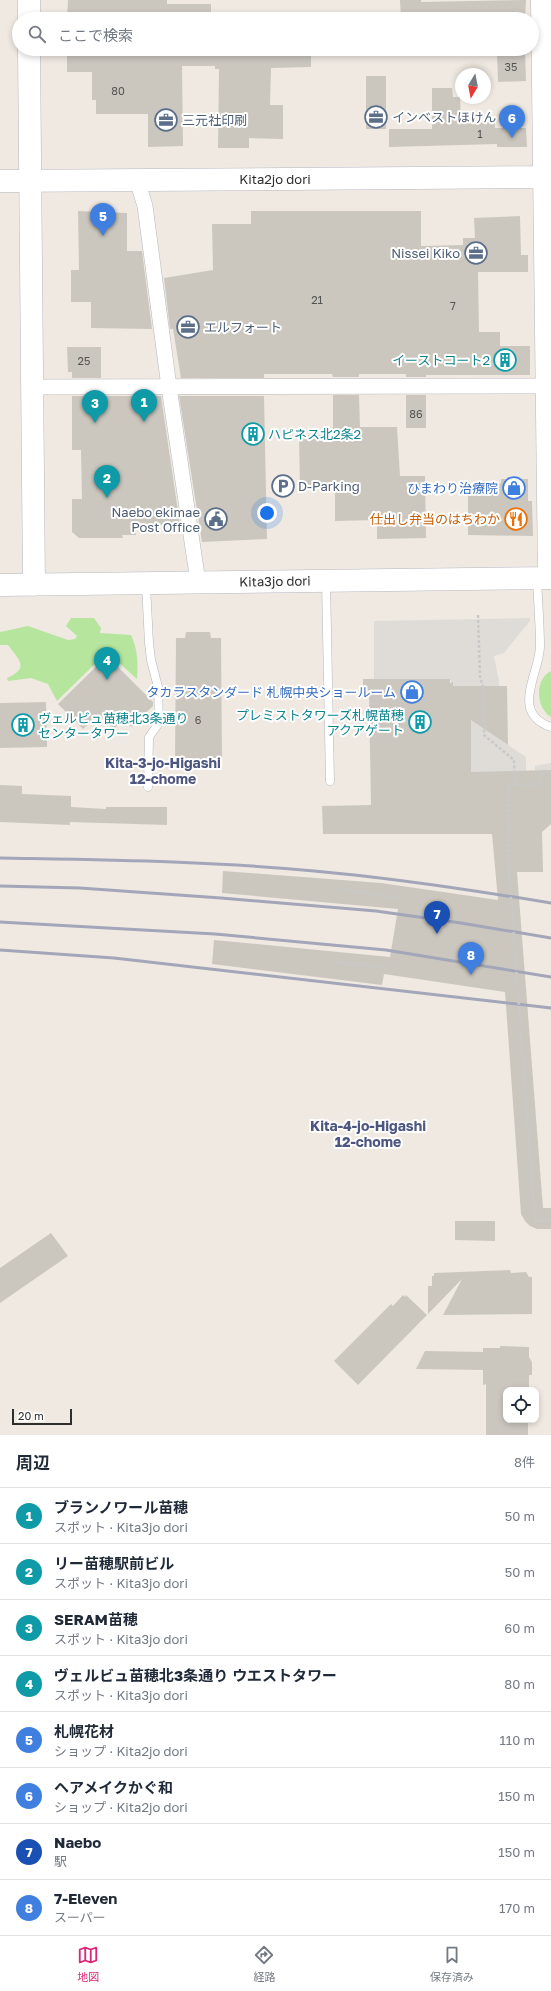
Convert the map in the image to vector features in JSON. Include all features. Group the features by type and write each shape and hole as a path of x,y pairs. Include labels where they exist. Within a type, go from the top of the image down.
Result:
{"street":[{"path":"29,0 29,12"},
{"path":"542,0 548,177 546,578"},
{"path":"29,56 34,585"},
{"name":"Kita2jo dori","path":"0,181 548,177"},
{"path":"137,180 145,206 169,387 198,582"},
{"path":"32,387 546,386"},
{"name":"Kita3jo dori","path":"0,585 546,578"}],"lane":[{"path":"546,578 540,647 530,685 529,699 531,709 535,717 543,724 551,726"},
{"path":"326,581 330,780"},
{"path":"146,584 149,643 151,660 158,687 159,723 149,737 148,787"}],"path":[{"path":"478,615 480,676 484,691 484,735 514,760 515,785"},
{"path":"551,772 541,773 540,784 509,785 509,872 535,1221 551,1221"},
{"path":"340,889 400,898"},
{"path":"335,962 390,968"}],"green space":[{"path":"71,618 94,618 101,628 100,633 131,635 137,657 137,679 107,652 57,701 48,684 31,678 8,681 7,678 18,671 20,663 19,659 8,645 0,645 0,632 28,626 68,640 75,639 77,636 66,626"},
{"path":"551,671 551,717 542,707 539,694 542,681"}],"shaded area":[{"path":"530,618 530,621 504,653 494,656 499,681 499,739 526,757 526,771 493,772 471,777 470,686 453,686 450,679 374,679 374,621"},
{"path":"551,763 551,773 535,770 535,766"}],"building":[{"path":"68,0 167,0 167,4 211,4 211,12 67,12"},
{"path":"400,0 421,0 421,2 526,0 525,12 401,12"},
{"path":"67,56 311,56 311,67 271,68 270,105 283,105 283,139 249,138 249,148 218,148 219,69 215,69 215,66 182,66 183,146 148,147 148,114 96,114 96,100 92,100 92,72 67,72"},
{"path":"497,56 525,56 526,81 498,82"},
{"path":"366,76 386,76 386,129 366,129"},
{"path":"432,88 452,88 453,97 455,97 455,104 460,104 461,123 495,122 495,128 526,128 527,147 497,147 497,144 389,147 389,129 432,129"},
{"path":"78,211 127,213 127,251 142,251 152,329 91,328 91,302 71,302 71,270 79,270"},
{"path":"251,211 421,211 421,246 463,245 463,238 475,238 474,218 520,216 521,255 528,255 528,272 478,272 479,332 500,332 500,346 530,346 530,375 426,375 426,377 406,377 406,374 359,374 359,377 333,377 332,374 264,374 264,378 181,378 173,329 170,329 164,278 213,270 212,224 251,224"},
{"path":"67,347 101,347 101,378 72,378 72,372 68,372"},
{"path":"333,395 359,395 360,427 397,427 400,476 425,476 426,538 377,539 377,520 335,521 335,489 300,489 299,435 333,435"},
{"path":"406,395 426,395 426,428 406,428"},
{"path":"72,396 161,396 180,525 136,526 136,535 122,535 123,538 79,538 72,532 72,499 82,499 81,450 72,450"},
{"path":"179,396 264,396 267,539 202,542"},
{"path":"501,479 528,479 528,501 532,501 533,536 468,535 468,483 501,483"},
{"path":"186,632 210,632 211,638 221,638 222,760 175,760 176,638 185,638"},
{"path":"107,656 153,702 153,706 131,727 124,719 114,729 99,714 83,729 58,704"},
{"path":"363,679 450,679 450,683 453,682 453,686 507,686 508,745 471,720 471,772 551,770 551,824 542,832 543,872 517,872 543,1208 551,1208 551,1229 537,1229 530,1226 521,1214 505,992 384,974 382,985 212,964 214,940 390,957 398,909 222,893 223,871 381,883 498,900 492,834 323,834 322,806 371,805 369,694 363,694"},
{"name":"ヴェルビュ苗穂北3条通り センタータワー","path":"46,702 47,747 0,748 0,703"},
{"path":"0,785 22,786 22,794 71,796 71,807 106,809 106,807 167,807 167,825 70,822 70,825 0,822"},
{"path":"455,1221 495,1221 495,1241 455,1240"},
{"path":"51,1233 68,1256 0,1303 0,1268"},
{"path":"510,1270 511,1273 526,1272 529,1277 532,1277 532,1314 443,1315 462,1279 428,1314 428,1286 432,1286 432,1276 434,1276 434,1273"},
{"path":"403,1295 405,1297 406,1295 427,1315 358,1385 334,1361 391,1304 393,1306"},
{"path":"500,1346 529,1347 529,1357 532,1362 532,1375 529,1375 529,1387 503,1387 503,1423 528,1423 528,1435 486,1435 486,1384 483,1385 483,1370 416,1369 425,1351 483,1352 483,1348 500,1348"}],"railway":[{"path":"0,858 157,862 275,868 403,881 551,903"},
{"path":"0,886 80,888 376,911 551,938"},
{"path":"0,922 215,934 386,950 551,977"},
{"path":"0,950 114,958 551,1008"}],"place":[{"name":"インベストほけん","path":"376,117"},
{"name":"三元社印刷","path":"166,120"},
{"name":"ヘアメイクかぐ和","path":"512,138"},
{"name":"札幌花材","path":"103,236"},
{"name":"Nissei Kiko","path":"476,253"},
{"name":"エルフォート","path":"188,327"},
{"name":"イーストコート2","path":"505,360"},
{"name":"ブランノワール苗穂","path":"144,422"},
{"name":"SERAM苗穂","path":"95,423"},
{"name":"ハピネス北2条2","path":"253,434"},
{"name":"D-Parking","path":"283,486"},
{"name":"ひまわり治療院","path":"514,488"},
{"name":"リー苗穂駅前ビル","path":"107,498"},
{"name":"Naebo ekimae Post Office","path":"216,519"},
{"name":"仕出し弁当のはちわか","path":"516,519"},
{"name":"ヴェルビュ苗穂北3条通り ウエストタワー","path":"107,680"},
{"name":"タカラスタンダード 札幌中央ショールーム","path":"412,692"},
{"name":"プレミストタワーズ札幌苗穂 アクアゲート","path":"420,722"},
{"name":"ヴェルビュ苗穂北3条通り センタータワー","path":"23,725"},
{"name":"Naebo","path":"437,934"},
{"name":"7-Eleven","path":"471,975"}],"district":[{"name":"Kita-3-jo-Higashi 12-chome","path":"163,770"},
{"name":"Kita-4-jo-Higashi 12-chome","path":"368,1134"}]}
